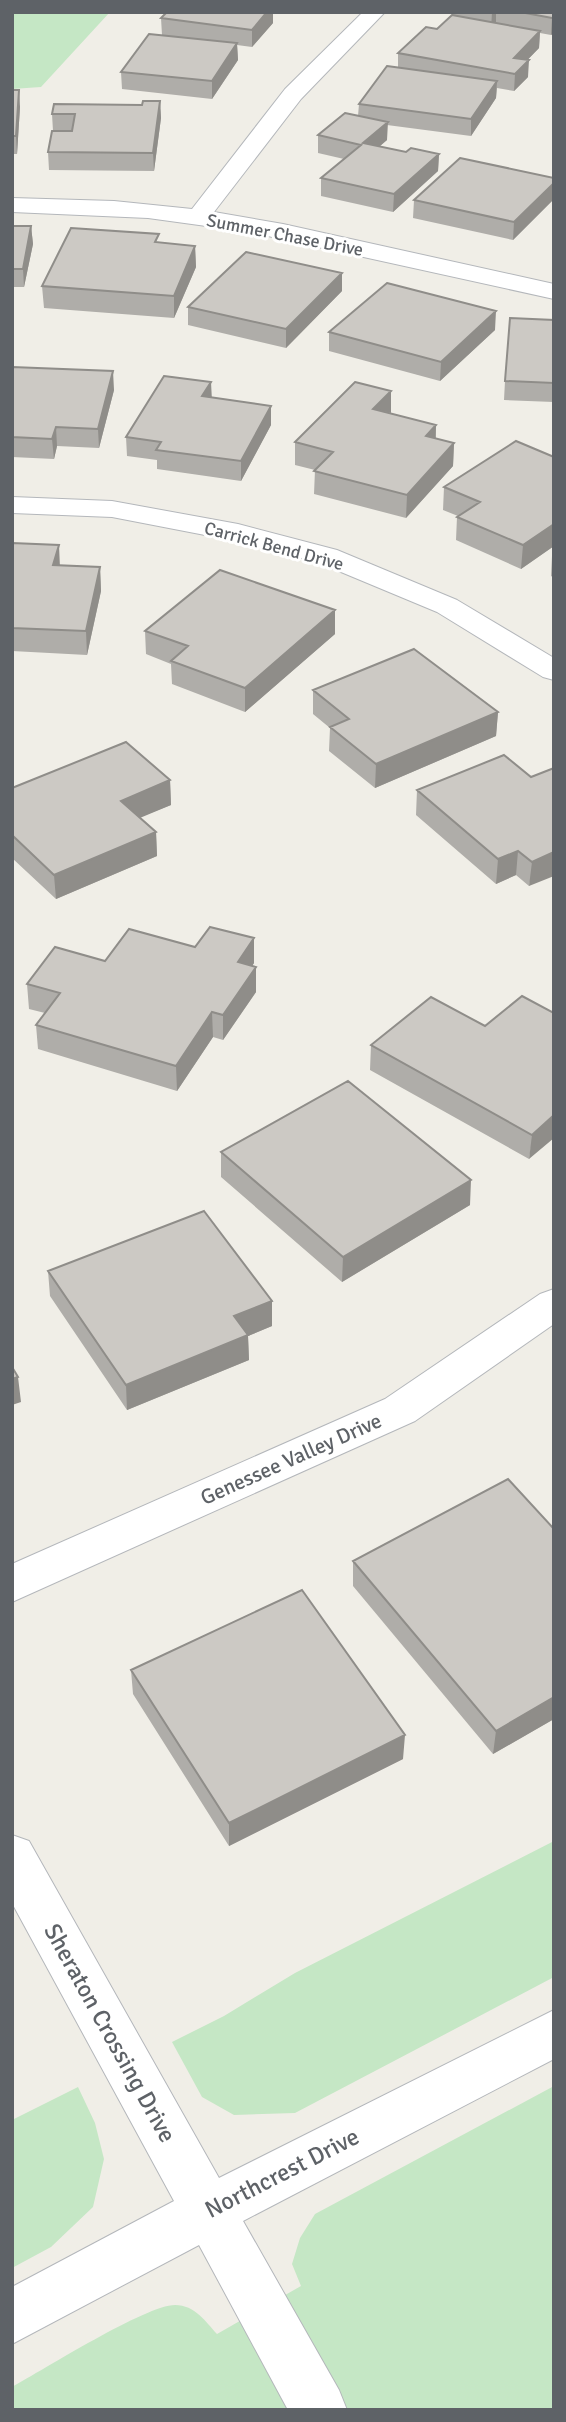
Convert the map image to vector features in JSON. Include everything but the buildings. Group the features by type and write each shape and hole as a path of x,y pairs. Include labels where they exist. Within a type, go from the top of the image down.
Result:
{"street":[{"path":"198,217 293,94 375,12"},
{"name":"Summer Chase Drive","path":"12,205 46,205 198,217 283,231 554,292"},
{"name":"Carrick Bend Drive","path":"12,505 112,509 238,533 327,556 447,606 554,671"},
{"name":"Genessee Valley Drive","path":"12,1584 400,1410 554,1304"},
{"name":"Sheraton Crossing Drive","path":"12,1856 319,2410"},
{"name":"Northcrest Drive","path":"12,2317 208,2211 554,2033"}],"green space":[{"path":"12,12 110,12 41,87 12,89"},
{"path":"554,1841 554,1977 295,2113 234,2115 202,2097 172,2042 224,2016 295,1973"},
{"path":"554,2086 554,2410 12,2410 12,2387 142,2315 161,2308 182,2306 199,2315 217,2334 301,2286 292,2264 300,2238 315,2214"},
{"path":"78,2087 95,2123 104,2159 93,2207 51,2247 12,2268 12,2120"}]}
